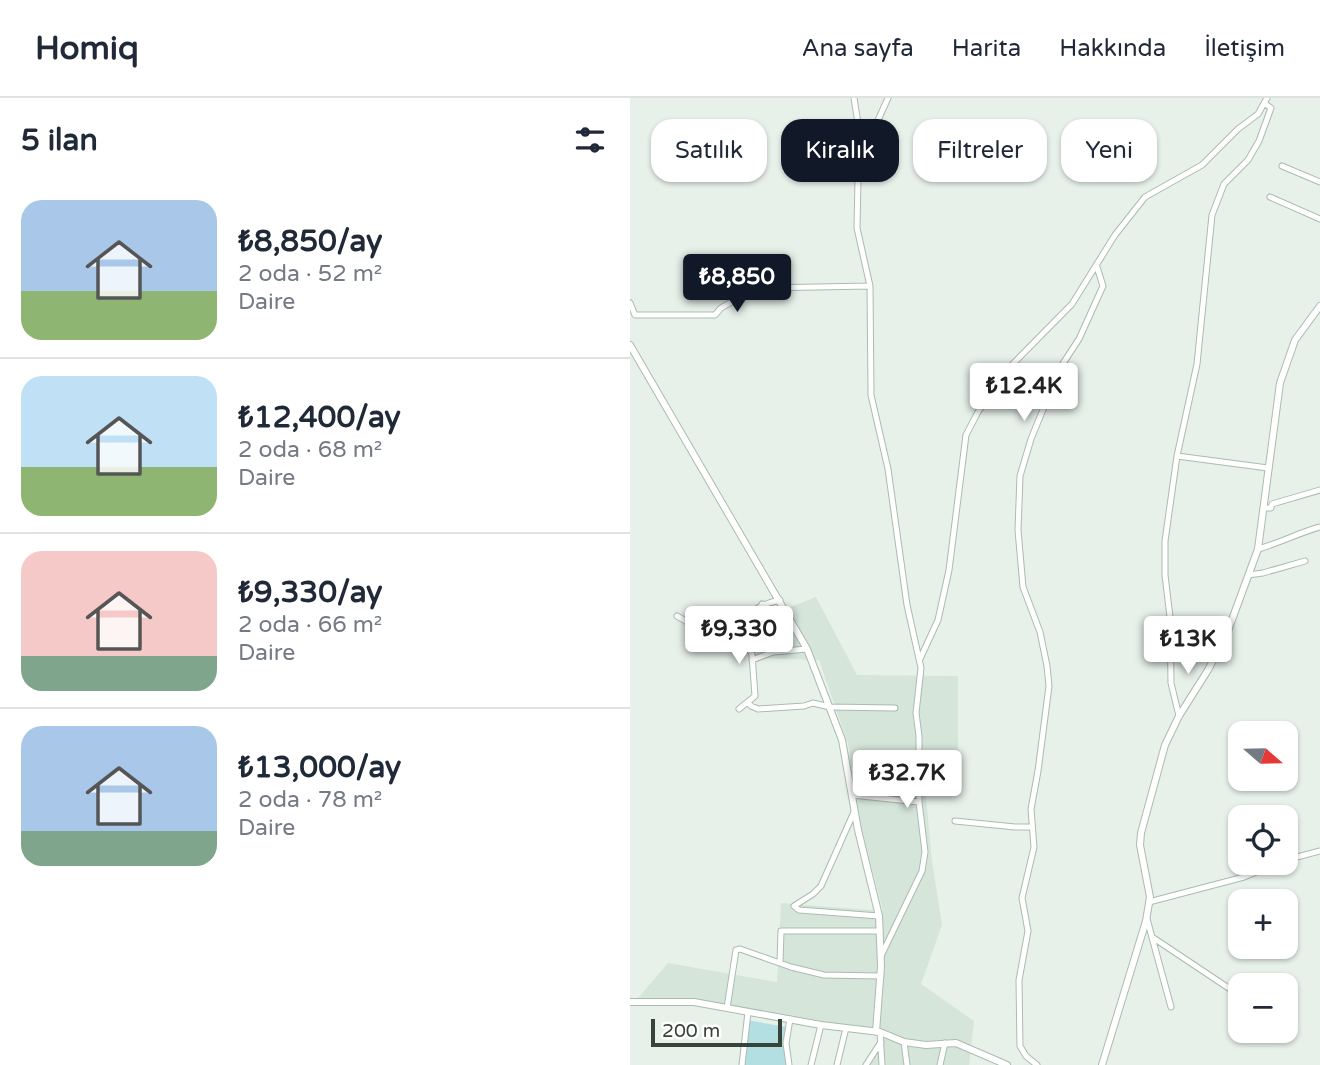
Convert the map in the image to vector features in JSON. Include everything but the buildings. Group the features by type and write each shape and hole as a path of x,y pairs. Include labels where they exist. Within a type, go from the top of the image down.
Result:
{"street":[{"path":"854,98 857,119"},
{"path":"879,119 888,98"},
{"path":"920,659 938,620 950,570 966,435 1002,375 1072,304 1115,235 1145,197 1202,165 1238,128 1258,114 1266,101 1271,108 1259,141 1248,160 1224,184 1212,215 1197,364 1177,456 1167,521 1164,562 1170,617 1171,683 1179,716"},
{"path":"1282,166 1320,183"},
{"path":"858,182 857,228 870,286 871,395 888,469 907,605 920,659 916,713 919,736 919,802 925,852 922,871 881,957"},
{"path":"1270,197 1320,219"},
{"path":"1037,1065 1026,1056 1020,1046 1019,980 1028,931 1021,898 1033,859 1031,809 1049,686 1040,632 1023,587 1018,530 1020,476 1031,439 1060,368 1079,339 1103,286 1097,267"},
{"path":"630,303 635,315 715,315 721,308 756,288 870,286"},
{"path":"1102,1065 1147,915 1149,902 1140,845 1141,833 1165,745 1179,716 1218,653 1258,549 1284,367 1300,330 1320,306"},
{"path":"630,345 807,649 842,740 879,916 881,976 878,1032 882,1065"},
{"path":"1177,456 1268,468"},
{"path":"1263,508 1271,508 1272,504 1320,490"},
{"path":"1258,549 1320,527"},
{"path":"1248,575 1305,561"},
{"path":"740,625 762,604 780,600"},
{"path":"747,642 750,631 760,625 758,612 762,604"},
{"path":"677,616 690,622 740,625"},
{"path":"738,709 755,695 752,660 740,625"},
{"path":"752,660 772,652 807,649"},
{"path":"748,702 758,709 813,704 830,707 895,708"},
{"path":"852,795 919,802"},
{"path":"855,811 821,886 794,906 799,911 879,916"},
{"path":"955,821 1032,827"},
{"path":"1298,857 1320,851"},
{"path":"1149,902 1249,875"},
{"path":"1147,915 1171,1007"},
{"path":"780,962 781,931 880,931"},
{"path":"1152,937 1228,988"},
{"path":"727,1008 736,950 740,949 791,967 824,975 881,976"},
{"path":"630,1002 694,1002 878,1032 904,1042 926,1045 956,1043 1007,1065"},
{"path":"742,1065 748,1012"},
{"path":"789,1065 786,1043 790,1019"},
{"path":"811,1065 821,1024"},
{"path":"837,1065 846,1028"},
{"path":"866,1065 881,1042"},
{"path":"904,1042 907,1065"},
{"path":"940,1065 945,1043"}],"shaded area":[{"path":"816,597 857,675 958,676 958,783 925,787 932,861 942,925 921,984 974,1021 969,1065 862,1065 886,1033 638,998 668,963 777,982 781,903 883,911 857,811 848,744 819,660 754,658 750,623"},
{"path":"747,1020 787,1027 788,1065 743,1065"}]}
